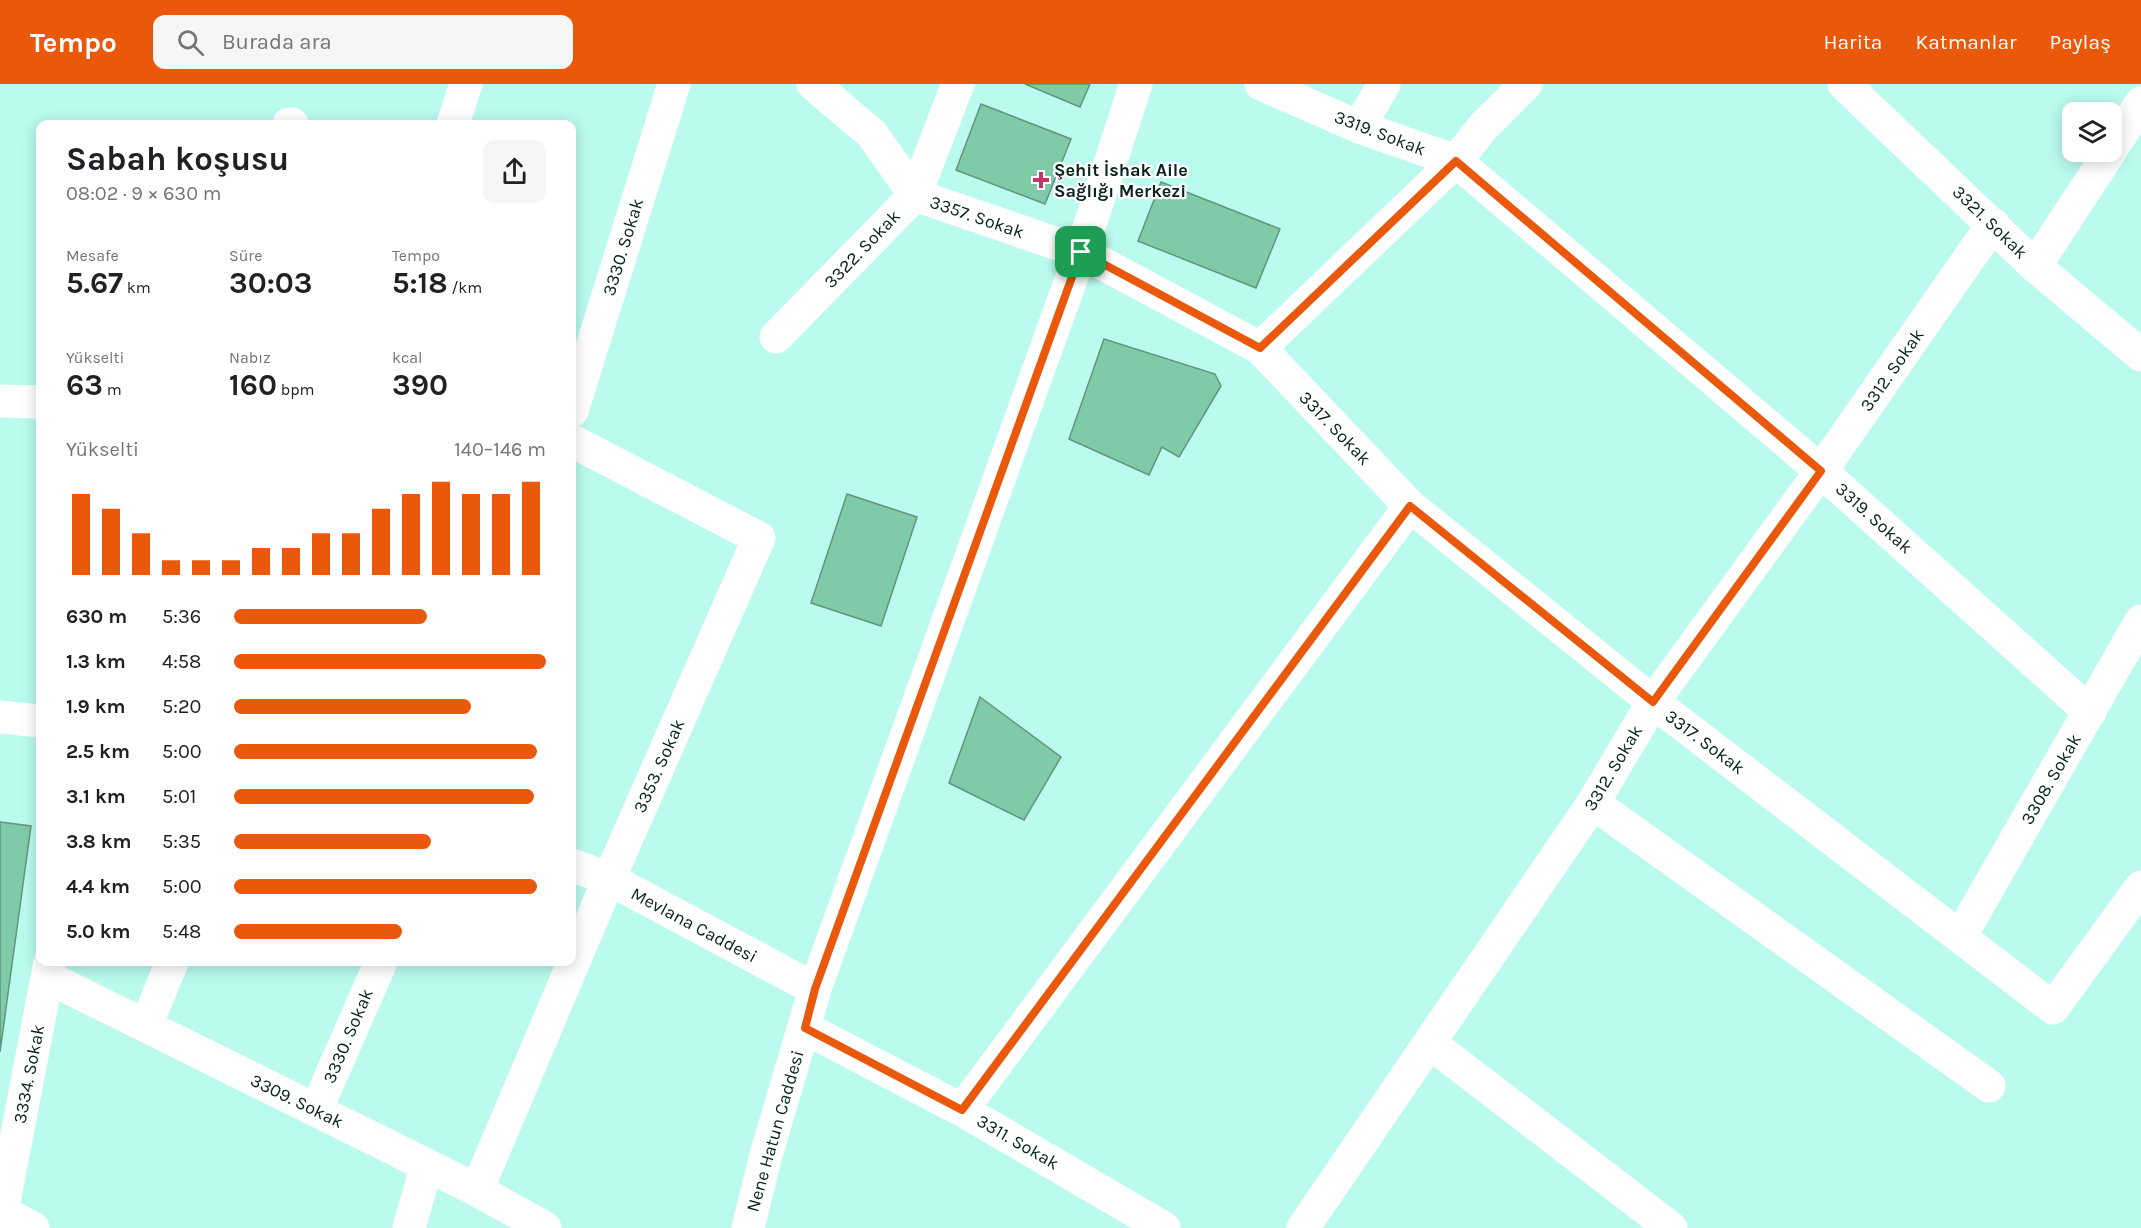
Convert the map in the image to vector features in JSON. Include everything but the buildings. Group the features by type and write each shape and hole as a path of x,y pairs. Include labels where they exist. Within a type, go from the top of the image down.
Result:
{"street":[{"path":"454,120 466,84"},
{"name":"3330. Sokak","path":"576,398 674,84"},
{"name":"3357. Sokak","path":"813,84 872,134 915,195 1081,252"},
{"name":"3322. Sokak","path":"776,337 915,195 958,84"},
{"name":"Nene Hatun Caddesi","path":"748,1228 766,1155 815,989 1081,252 1136,84"},
{"name":"3319. Sokak","path":"1262,84 1359,127 1456,161 1821,471 2090,712"},
{"path":"1359,127 1384,84"},
{"path":"1260,348 1456,161 1483,127 1526,84"},
{"name":"3321. Sokak","path":"1844,84 2035,266 2141,355"},
{"path":"2122,133 2141,103"},
{"path":"2035,266 2103,162"},
{"name":"3312. Sokak","path":"1303,1228 1593,803 1653,702 1821,471 1992,224"},
{"name":"3317. Sokak","path":"1081,252 1260,348 1410,506 1653,702 2053,1008 2141,887"},
{"path":"0,401 36,402"},
{"name":"3353. Sokak","path":"576,443 759,538 576,957"},
{"path":"962,1110 1410,506"},
{"name":"3308. Sokak","path":"1960,937 2141,621"},
{"path":"0,717 36,721"},
{"path":"1593,803 1989,1086"},
{"name":"Mevlana Caddesi","path":"576,867 609,879 815,989"},
{"path":"146,1026 170,966"},
{"name":"3330. Sokak","path":"316,1110 379,966"},
{"name":"3353. Sokak","path":"477,1190 572,966"},
{"name":"3309. Sokak","path":"49,969 146,1026 477,1190 545,1228"},
{"name":"3334. Sokak","path":"1,1217 49,969"},
{"name":"3311. Sokak","path":"805,1028 962,1110 1164,1228"},
{"path":"1430,1043 1671,1228"},
{"path":"409,1228 427,1165"},
{"path":"1,1217 33,1228"}],"place":[{"name":"Şehit İshak Aile Sağlığı Merkezi","path":"1041,180"}],"route":[{"path":"1456,161 1821,471 1653,702 1410,506 962,1110 805,1028 815,989 1081,252 1260,348 1456,161"}]}
